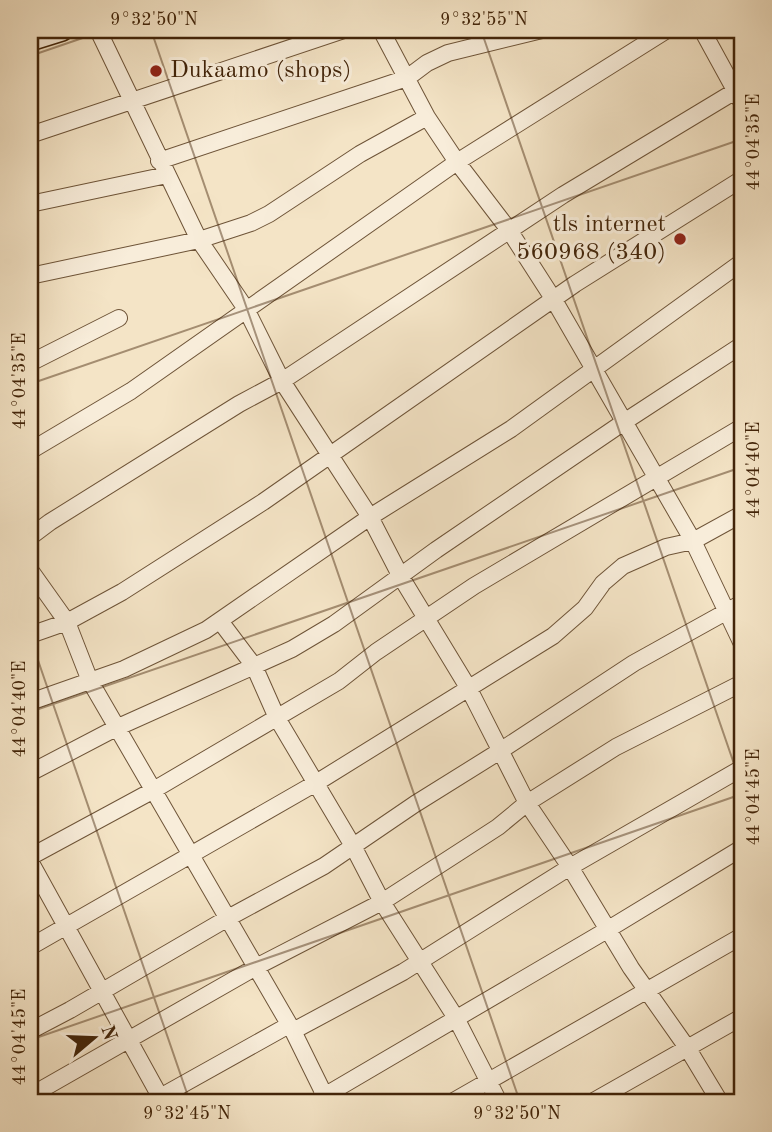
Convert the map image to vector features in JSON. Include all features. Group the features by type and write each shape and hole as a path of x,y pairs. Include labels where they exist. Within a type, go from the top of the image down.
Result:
{"main road":[{"path":"30,40 62,30"}],"street":[{"path":"97,30 199,240 246,309 282,381 370,517 401,577 469,688 527,803 720,1102"},
{"path":"30,135 344,30"},
{"path":"381,30 427,117 457,162 509,230 554,300 693,541 742,644"},
{"path":"30,204 163,168 407,78 448,52 542,30"},
{"path":"30,451 131,391 457,162 667,30"},
{"path":"30,537 239,404 282,381 563,194 740,94 702,30"},
{"path":"30,276 199,240 269,214 323,176 427,117"},
{"path":"30,635 67,622 122,592 263,502 554,300 742,179"},
{"path":"30,702 124,668 206,630 370,517 511,429 742,262"},
{"path":"30,363 119,318"},
{"path":"30,773 116,728 292,649 334,624 436,550 742,345"},
{"path":"742,427 474,586 339,681 30,859 158,1101 419,962 570,867 742,768"},
{"path":"30,947 316,783 553,636 585,608 604,583 623,566 666,547 693,541 742,514"},
{"path":"30,570 67,622 90,681 291,1028 323,1100 742,848"},
{"path":"30,1031 324,866 634,663 742,603"},
{"path":"220,621 254,666 277,718 353,846 382,902 456,1018 499,1102"},
{"path":"30,1096 256,967 382,902 498,827 527,803 616,747 742,683"},
{"path":"452,1102 645,989 742,936"},
{"path":"592,1102 742,1017"}],"place":[{"name":"Dukaamo (shops)","path":"156,71"},
{"name":"tls internet 560968 (340)","path":"680,239"}]}
